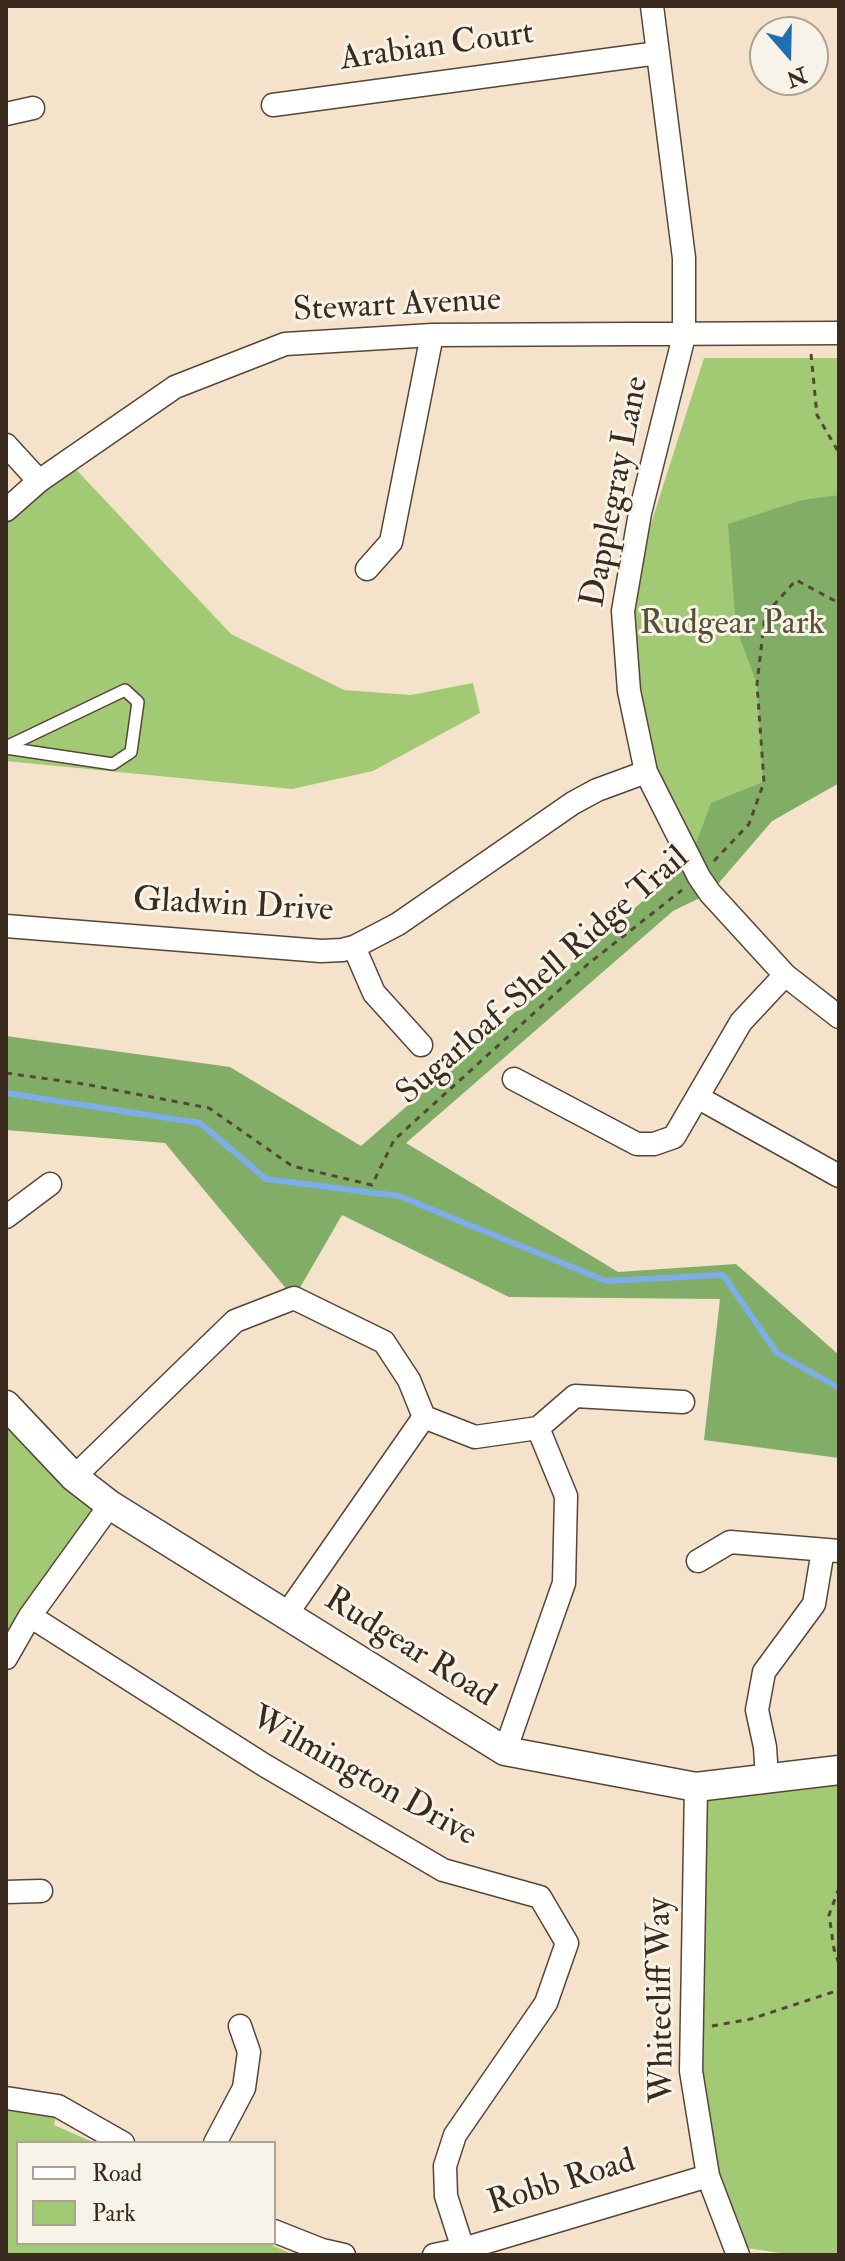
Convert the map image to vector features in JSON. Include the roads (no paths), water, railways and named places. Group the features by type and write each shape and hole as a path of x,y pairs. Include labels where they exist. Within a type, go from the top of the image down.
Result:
{"street":[{"name":"Dapplegray Lane","path":"652,6 684,258 684,336 640,513 623,611 629,691 646,772 699,877 785,975 839,1017"},
{"name":"Arabian Court","path":"273,105 658,53"},
{"path":"6,114 33,108"},
{"name":"Stewart Avenue","path":"6,510 39,481 175,387 285,344 432,335 839,333"},
{"path":"367,569 391,542 432,335"},
{"path":"6,445 39,481"},
{"name":"Gladwin Drive","path":"6,926 321,951 354,947 398,924 573,803 597,790 646,772"},
{"path":"354,947 374,993 421,1045"},
{"path":"514,1079 637,1144 654,1144 674,1137 741,1022 785,975"},
{"path":"699,1098 839,1176"},
{"path":"6,1217 50,1184"},
{"path":"74,1477 235,1321 294,1298 384,1342 409,1380 424,1417 475,1437 538,1428 575,1396 683,1402"},
{"name":"Rudgear Road","path":"6,1405 74,1477 110,1505 505,1751 696,1787 839,1770"},
{"path":"286,1615 424,1417"},
{"path":"505,1751 564,1583 566,1496 538,1428"},
{"path":"6,1658 30,1616 110,1505"},
{"path":"698,1561 730,1542 831,1550 814,1604 764,1672 757,1710 765,1747 767,1778"},
{"name":"Wilmington Drive","path":"30,1616 264,1765 443,1870 540,1897 567,1943 546,2003 455,2135 445,2166 446,2196 463,2249"},
{"name":"Whitecliff Way","path":"696,1787 691,2071 708,2176 738,2255"},
{"path":"6,1892 41,1891"},
{"path":"216,2141 244,2088 249,2052 240,2026"},
{"path":"6,2098 58,2106 119,2141"},
{"name":"Robb Road","path":"434,2255 708,2176"},
{"path":"276,2232 344,2255"}],"lane":[{"path":"125,690 138,702 131,752 113,764 6,748 125,690"}],"waterway":[{"path":"6,1093 200,1123 266,1179 399,1196 606,1281 723,1275 777,1353 839,1388"}],"park label":[{"name":"Rudgear Park","path":"732,626"}]}
